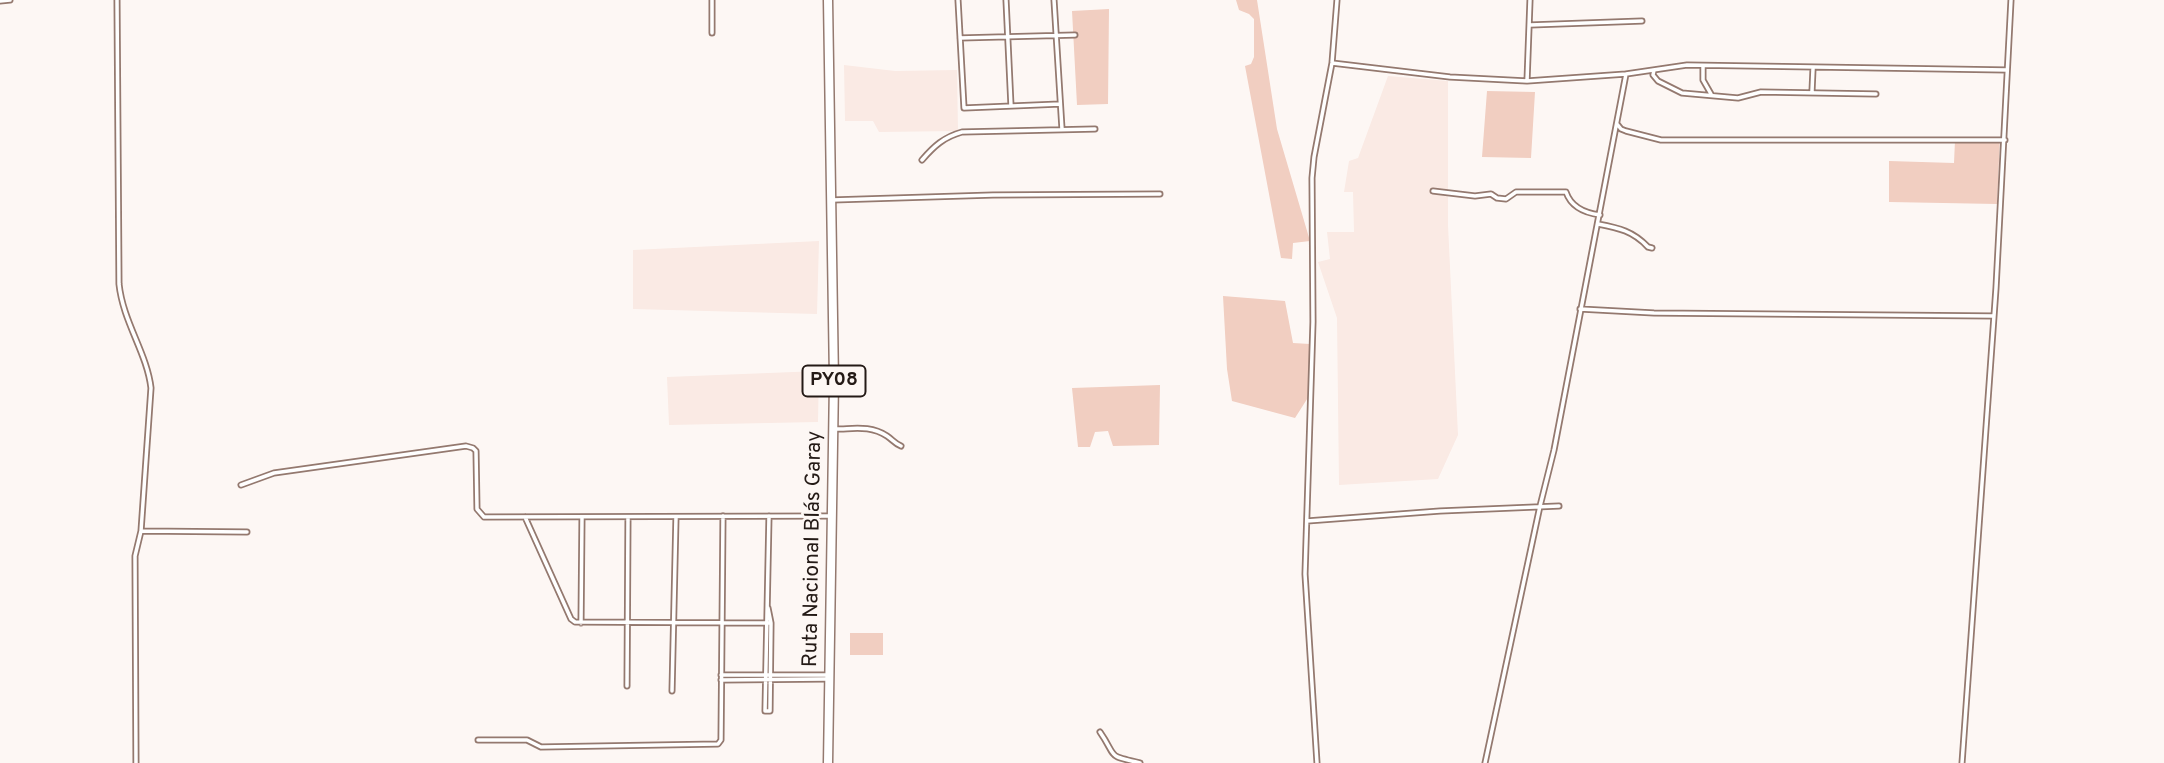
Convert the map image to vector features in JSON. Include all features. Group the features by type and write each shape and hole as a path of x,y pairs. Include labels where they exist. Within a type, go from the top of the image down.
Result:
{"highway":[{"name":"Ruta Nacional Blás Garay","path":"828,0 833,429 828,763"}],"street":[{"path":"0,1 10,0"},
{"path":"117,0 119,284 125,315 149,375 151,388 141,531 135,556 136,763"},
{"path":"712,0 712,33"},
{"path":"958,0 964,108 1060,104"},
{"path":"1006,0 1011,106"},
{"path":"1054,0 1062,129"},
{"path":"1318,763 1305,574 1313,325 1313,167 1332,63 1337,0"},
{"path":"1527,81 1530,0"},
{"path":"1962,763 1994,316 2011,0"},
{"path":"1530,25 1642,20"},
{"path":"960,38 1075,34"},
{"path":"1332,63 1527,81 1626,74 1687,65 2007,70"},
{"path":"1703,67 1703,80 1713,95"},
{"path":"1812,92 1813,69"},
{"path":"1654,70 1653,75 1658,81 1682,93 1738,97 1761,92 1876,94"},
{"path":"1485,763 1554,450 1626,74"},
{"path":"1617,124 1626,131 1661,139 2005,140"},
{"path":"922,160 936,144 950,135 962,132 1095,129"},
{"path":"1433,191 1475,197 1490,194 1506,199 1516,192 1566,192 1574,205 1591,214 1600,215"},
{"path":"832,200 1160,194"},
{"path":"1598,224 1623,229 1652,248"},
{"path":"1580,309 1654,313 1994,316"},
{"path":"833,429 865,427 901,446"},
{"path":"241,485 274,473 466,446 475,451 477,509 484,517 832,516"},
{"path":"1307,521 1559,506"},
{"path":"478,740 527,740 541,747 718,744 721,740 723,516"},
{"path":"768,608 771,623 767,677 765,711 770,711 767,677 765,623 768,608 769,516"},
{"path":"525,517 571,619 581,623 771,623"},
{"path":"581,623 582,517"},
{"path":"627,686 628,517"},
{"path":"672,691 676,517"},
{"path":"141,531 247,532"},
{"path":"721,677 829,677"},
{"path":"1100,732 1111,753 1117,758 1140,763"}],"shaded area":[{"path":"1236,0 1257,0 1277,129 1310,241 1293,243 1292,259 1281,258 1245,66 1251,64 1254,57 1254,19 1239,10"},
{"path":"1109,9 1108,104 1077,105 1072,11"},
{"path":"844,65 895,71 957,70 958,131 879,132 873,121 845,121"},
{"path":"1388,76 1448,81 1448,225 1458,435 1438,479 1339,485 1337,318 1318,262 1330,259 1327,232 1354,232 1353,192 1344,192 1349,161 1358,158"},
{"path":"1487,91 1535,92 1531,158 1482,157"},
{"path":"2000,138 1997,204 1889,202 1889,161 1954,163 1955,140"},
{"path":"819,241 817,314 633,309 633,250"},
{"path":"1223,296 1285,301 1293,343 1310,344 1309,396 1295,418 1232,401 1227,369"},
{"path":"819,371 818,422 669,425 667,377"},
{"path":"1160,385 1159,445 1113,446 1108,431 1095,432 1090,447 1078,447 1072,388"},
{"path":"850,633 883,633 883,655 850,655"}]}
